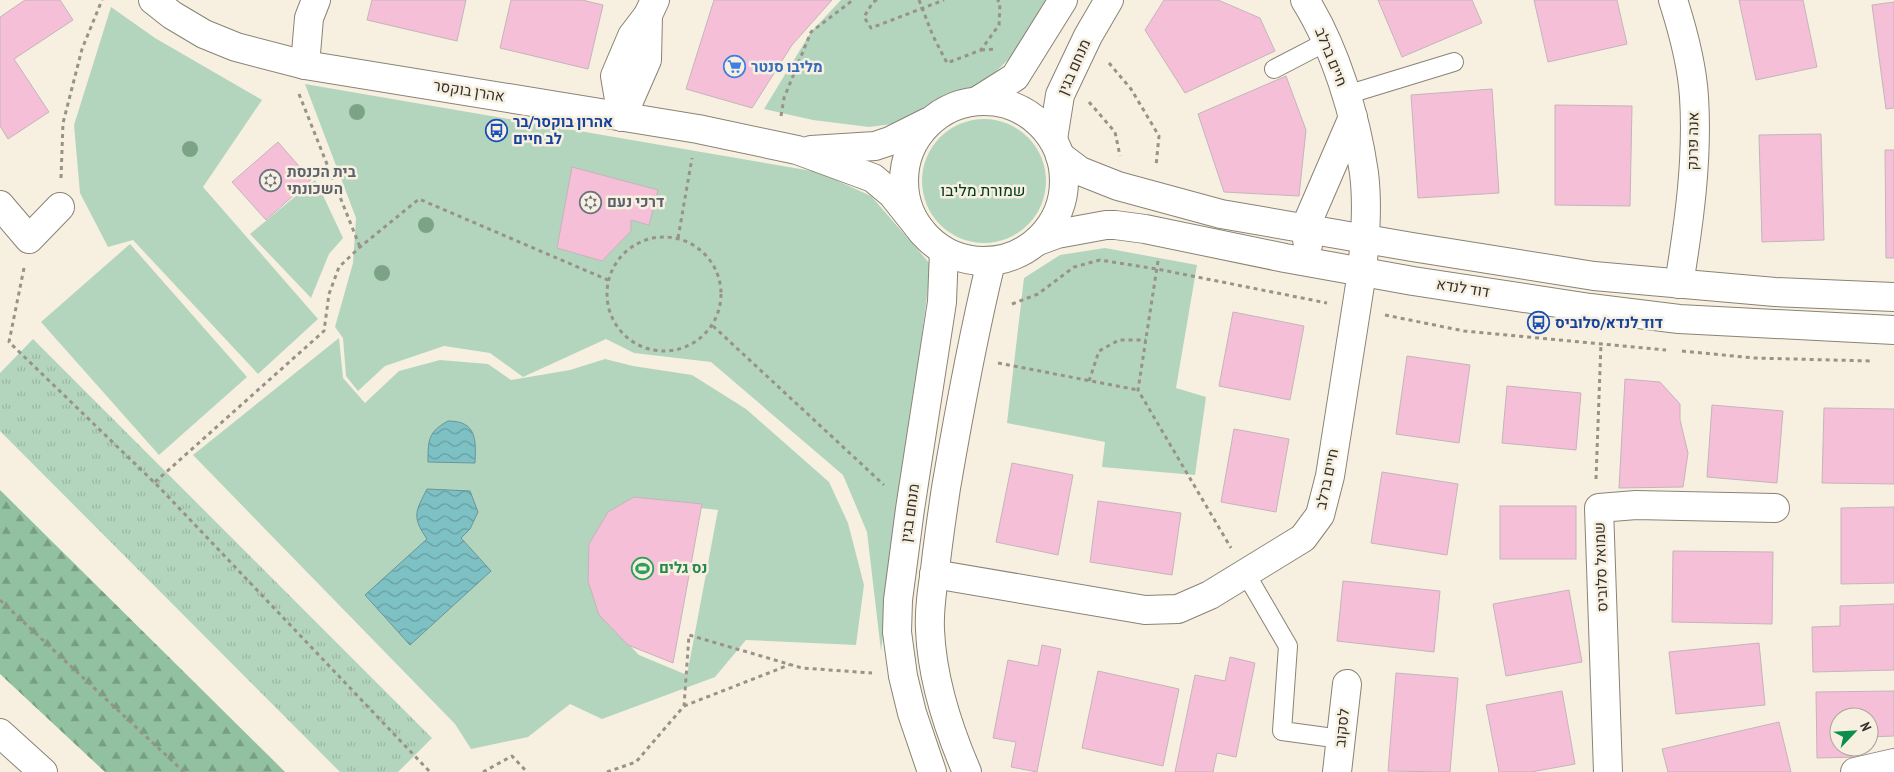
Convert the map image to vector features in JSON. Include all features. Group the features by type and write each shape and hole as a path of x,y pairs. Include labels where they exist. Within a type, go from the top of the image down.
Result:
{"street":[{"name":"אהרן בוקסר","path":"153,0 172,15 204,34 236,47 295,63 698,129 797,150 873,178 892,194 923,234"},
{"path":"295,63 316,0"},
{"path":"978,101 1015,77 1063,0"},
{"name":"מנחם בגין","path":"1056,148 1060,95 1088,36 1109,0"},
{"name":"חיים ברלב","path":"934,574 1145,610 1178,609 1210,595 1303,538 1320,515 1330,476 1366,239 1364,174 1349,106 1337,67 1305,0"},
{"name":"אנה פרנק","path":"1673,0 1685,38 1694,97 1694,160 1688,228 1679,284"},
{"path":"622,117 616,76 632,36 653,4"},
{"path":"1056,148 1065,179 1062,202 1053,223 1038,241 1015,256 991,262 967,260 944,252 923,234 910,212 904,188 906,163 915,140 932,120 947,110 964,103 978,101 1000,102 1021,110 1039,122 1056,148 1080,171 1118,186 1220,214 1594,276 1775,292 1894,298"},
{"path":"1311,263 1305,228 1349,106"},
{"name":"אהרן בוקסר","path":"797,150 875,146 932,120"},
{"path":"0,205 29,240 60,207"},
{"name":"דוד לנדא","path":"1038,241 1057,234 1106,224 1144,228 1362,272 1603,310 1679,319 1894,330"},
{"name":"מנחם בגין","path":"932,772 912,713 903,676 898,632 898,600 942,302 944,252"},
{"name":"מנחם בגין","path":"967,772 959,754 934,670 930,630 930,603 961,396 991,262"},
{"name":"שמואל סלוביס","path":"1608,772 1599,508 1636,505 1776,508"},
{"name":"לסקוב","path":"1337,772 1346,684"},
{"path":"0,733 43,772"},
{"path":"1855,772 1894,763"}],"lane":[{"path":"1274,69 1326,42"},
{"path":"1349,106 1454,62"},
{"path":"1246,574 1288,646 1282,731 1341,739"}],"path":[{"path":"60,207 63,123 82,49 102,0"},
{"path":"784,98 812,32 853,0"},
{"path":"877,0 873,2 864,17 871,28 944,0"},
{"path":"919,0 933,36 947,63 981,50 1003,48"},
{"path":"981,50 999,25 1000,2 997,0"},
{"path":"1088,36 1131,90 1159,136 1153,196"},
{"path":"295,63 360,247"},
{"path":"678,238 698,129"},
{"path":"155,482 324,332 329,294 339,267 360,247 419,199 608,280"},
{"path":"1162,233 1138,390 1246,574"},
{"path":"660,236 678,238 695,246 708,258 717,273 722,291 720,309 713,326 701,339 685,348 668,352 650,350 633,343 620,331 610,316 607,298 608,280 615,264 627,250 643,241 660,236"},
{"path":"29,240 9,342 155,482 430,772"},
{"path":"1004,307 1038,294 1074,267 1100,260"},
{"path":"1599,508 1595,493 1603,310"},
{"path":"713,326 910,509"},
{"path":"1089,381 1099,351 1119,340 1146,340"},
{"path":"998,354 997,363 1138,390"},
{"path":"0,600 184,772"},
{"path":"684,706 689,635 802,668 903,676"},
{"path":"607,772 636,762 684,706 789,664"},
{"path":"483,772 512,756 527,772"}],"green space":[{"path":"841,0 1049,0 1035,27 1009,59 986,81 900,123 869,127 813,120 764,109 811,32"},
{"path":"111,7 155,38 262,100 203,187 318,319 258,374 133,240 108,247 80,193 74,125"},
{"path":"305,84 818,172 871,196 931,265 881,651 867,532 843,475 711,362 634,353 606,339 523,377 490,353 444,346 385,366 358,391 346,376 343,338 335,327 353,263 356,218"},
{"path":"984,119 1008,124 1019,129 1028,137 1036,146 1041,157 1046,181 1041,205 1036,216 1028,225 1019,233 1008,238 984,243 960,238 949,233 940,225 932,216 927,205 922,181 927,157 932,146 940,137 949,129 960,124"},
{"path":"315,180 343,238 329,254 311,298 250,234"},
{"path":"130,244 247,377 159,455 41,322"},
{"path":"1105,248 1197,265 1176,388 1206,397 1195,475 1102,467 1105,442 1007,423 1024,278 1060,255"},
{"path":"339,338 343,378 365,403 399,371 440,360 488,364 511,380 570,370 605,359 633,366 692,375 746,409 829,482 848,523 864,585 856,645 746,640 715,677 602,719 570,704 528,737 471,749 455,724 193,455","holes":["646,502 718,510 687,675 639,655 609,624"]},
{"path":"33,339 432,738 398,772 340,772 0,431 0,373"},
{"path":"0,490 285,772 105,772 0,674"}],"water":[{"path":"448,421 465,424 470,428 475,440 475,463 428,462 430,437 436,429"},
{"path":"427,489 470,491 478,512 470,529 461,538 491,571 410,645 365,595 427,539 419,525 417,514"}],"building":[{"path":"25,0 60,0 73,20 14,59 49,112 8,139 0,126 0,17"},
{"path":"372,0 466,0 457,41 367,20"},
{"path":"511,0 582,0 603,5 588,69 500,48"},
{"name":"מליבו סנטר","path":"714,0 832,0 792,45 752,108 686,89"},
{"path":"1164,0 1218,0 1260,18 1275,51 1185,93 1145,30"},
{"path":"1378,0 1472,0 1482,23 1402,57"},
{"path":"1534,0 1617,0 1627,44 1548,62"},
{"path":"1739,0 1803,0 1817,67 1756,80"},
{"path":"1894,2 1894,108 1886,109 1872,5"},
{"path":"1286,76 1306,130 1299,196 1224,192 1198,114"},
{"path":"1492,89 1499,193 1418,198 1411,95"},
{"path":"1555,105 1632,106 1630,206 1555,205"},
{"path":"1821,134 1824,240 1762,242 1759,135"},
{"name":"בית הכנסת השכונתי","path":"278,142 311,180 266,220 232,182"},
{"path":"1885,150 1894,150 1894,258 1886,258"},
{"path":"572,167 658,190 649,225 631,220 631,231 602,261 557,248"},
{"path":"1233,312 1304,326 1290,400 1219,386"},
{"path":"1407,356 1470,365 1459,443 1396,434"},
{"path":"1625,379 1660,382 1680,404 1680,420 1688,453 1683,487 1619,488"},
{"path":"1507,386 1581,393 1576,450 1502,443"},
{"path":"1712,405 1783,411 1777,483 1707,477"},
{"path":"1824,408 1894,409 1894,484 1822,483"},
{"path":"1234,429 1289,439 1276,512 1221,502"},
{"path":"1012,463 1073,475 1058,555 996,542"},
{"path":"1382,472 1458,484 1447,555 1371,543"},
{"path":"634,497 702,504 673,663 628,645 599,615 588,581 589,544 608,512"},
{"path":"1098,501 1181,513 1172,575 1090,562"},
{"path":"1500,506 1576,506 1576,559 1500,559"},
{"path":"1894,507 1894,583 1841,584 1841,508"},
{"path":"1673,551 1773,552 1772,624 1672,622"},
{"path":"1343,581 1440,591 1434,652 1337,641"},
{"path":"1569,590 1582,662 1506,676 1493,604"},
{"path":"1894,604 1894,670 1813,672 1812,627 1840,626 1840,606"},
{"path":"1759,643 1765,705 1676,714 1669,652"},
{"path":"1042,645 1061,649 1037,772 1011,767 1016,742 993,738 1008,660 1038,666"},
{"path":"1230,657 1255,663 1236,757 1217,753 1213,772 1175,772 1195,675 1225,681"},
{"path":"1098,671 1179,689 1163,766 1082,748"},
{"path":"1396,673 1458,678 1450,772 1388,771"},
{"path":"1562,691 1575,764 1531,772 1499,772 1486,705"},
{"path":"1894,691 1894,736 1879,737 1879,707 1829,707 1829,757 1860,757 1817,758 1816,692"},
{"path":"1779,722 1791,772 1668,772 1662,749"}],"place":[{"name":"מליבו סנטר","path":"735,67"},
{"name":"אהרון בוקסר/בר לב חיים","path":"497,131"},
{"name":"בית הכנסת השכונתי","path":"271,181"},
{"name":"דרכי נעם","path":"591,202"},
{"name":"דוד לנדא/סלוביס","path":"1539,323"},
{"name":"נס גלים","path":"643,568"}],"district":[{"name":"שמורת מליבו","path":"983,190"}]}
